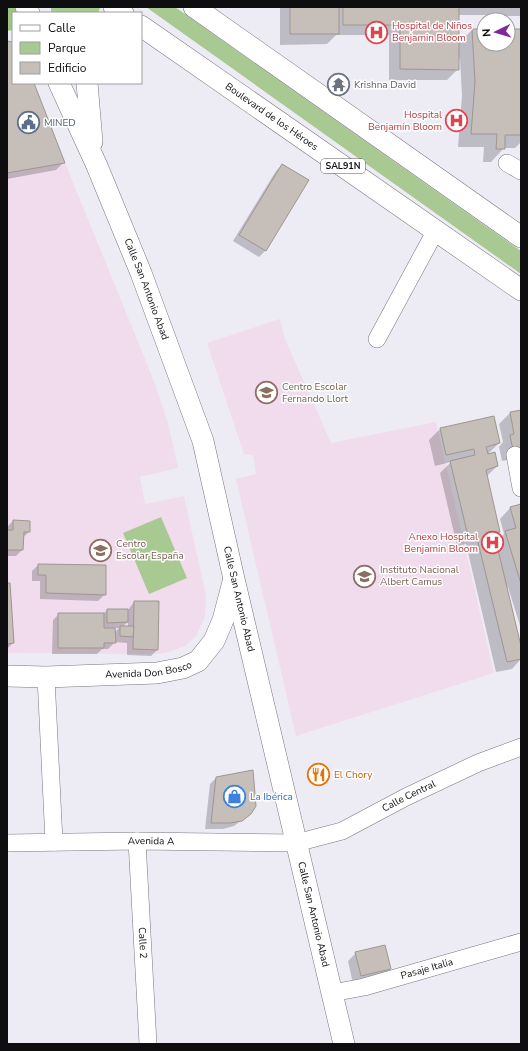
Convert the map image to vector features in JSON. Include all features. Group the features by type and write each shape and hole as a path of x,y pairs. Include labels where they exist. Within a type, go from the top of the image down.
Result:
{"main road":[{"path":"194,7 521,236"},
{"path":"203,7 219,25"},
{"name":"Boulevard de los Héroes","path":"142,27 521,290"},
{"path":"142,34 165,42"},
{"name":"Calle San Antonio Abad","path":"59,84 97,166 141,273 203,441 234,579 344,1044"},
{"name":"Calle San Antonio Abad","path":"88,84 90,124 97,166"},
{"name":"Avenida Don Bosco","path":"7,676 46,677 157,673 171,672 190,665 198,661 210,648 219,633 234,579"}],"street":[{"path":"377,339 436,230"},
{"path":"515,455 521,488"},
{"path":"46,677 54,842"},
{"name":"Calle Central","path":"296,843 342,831 406,797 478,763 521,747"},
{"name":"Avenida A","path":"7,843 137,841 296,843"},
{"name":"Calle 2","path":"137,841 148,1044"},
{"name":"Pasaje Italia","path":"332,994 364,987 521,942"}],"shaded area":[{"path":"65,163 154,381 168,423 178,468 140,477 145,504 184,496 206,596 205,617 196,636 185,646 169,652 158,654 7,653 7,173"},
{"name":"Instituto Nacional Albert Camus","path":"280,319 285,339 331,443 436,422 494,673 296,736 236,479 256,474 253,455 244,454 207,343"}],"green space":[{"path":"7,7 15,7 18,12 12,12 12,30 7,31"},
{"path":"51,7 100,8 98,12 51,12"},
{"path":"146,7 175,7 521,251 521,274"},
{"path":"161,517 187,578 149,594 123,533"}],"building":[{"path":"290,7 339,7 339,34 290,34"},
{"path":"343,7 459,7 459,70 400,69 400,25 343,25"},
{"path":"472,29 476,29 476,52 516,52 516,29 521,29 521,135 505,135 505,149 496,149 497,134 471,134 475,82"},
{"name":"MINED","path":"7,41 12,42 12,84 34,84 65,163 7,173"},
{"path":"282,164 309,180 266,251 239,235"},
{"path":"521,410 521,449 513,450 510,435 514,434 510,412"},
{"path":"494,416 500,443 486,447 488,454 495,452 498,466 486,470 500,532 494,533 521,646 521,659 507,662 476,534 468,536 450,461 475,455 474,449 446,455 440,428"},
{"path":"521,504 521,584 505,531 516,528 510,507"},
{"path":"13,520 30,521 30,532 24,532 23,550 7,550 7,530 13,530"},
{"path":"38,564 106,565 106,595 46,593 46,575 38,575"},
{"path":"7,583 10,583 14,643 7,644"},
{"path":"134,601 159,601 158,650 133,649"},
{"path":"107,609 128,609 128,622 107,623"},
{"path":"58,613 104,613 104,628 115,628 116,643 104,643 104,648 58,648"},
{"path":"120,626 134,626 133,637 120,636"},
{"name":"La Ibérica","path":"253,770 256,806 251,814 242,821 230,823 211,823 216,777"},
{"path":"385,945 391,969 361,976 355,952"}],"place":[{"name":"Hospital de Niños Benjamin Bloom","path":"376,32"},
{"name":"Krishna David","path":"338,85"},
{"name":"Hospital Benjamín Bloom","path":"457,121"},
{"name":"MINED","path":"28,123"},
{"name":"Centro Escolar Fernando Llort","path":"266,393"},
{"name":"Anexo Hospital Benjamin Bloom","path":"493,543"},
{"name":"Centro Escolar España","path":"101,550"},
{"name":"Instituto Nacional Albert Camus","path":"365,576"},
{"name":"El Chory","path":"319,775"},
{"name":"La Ibérica","path":"235,797"}]}
